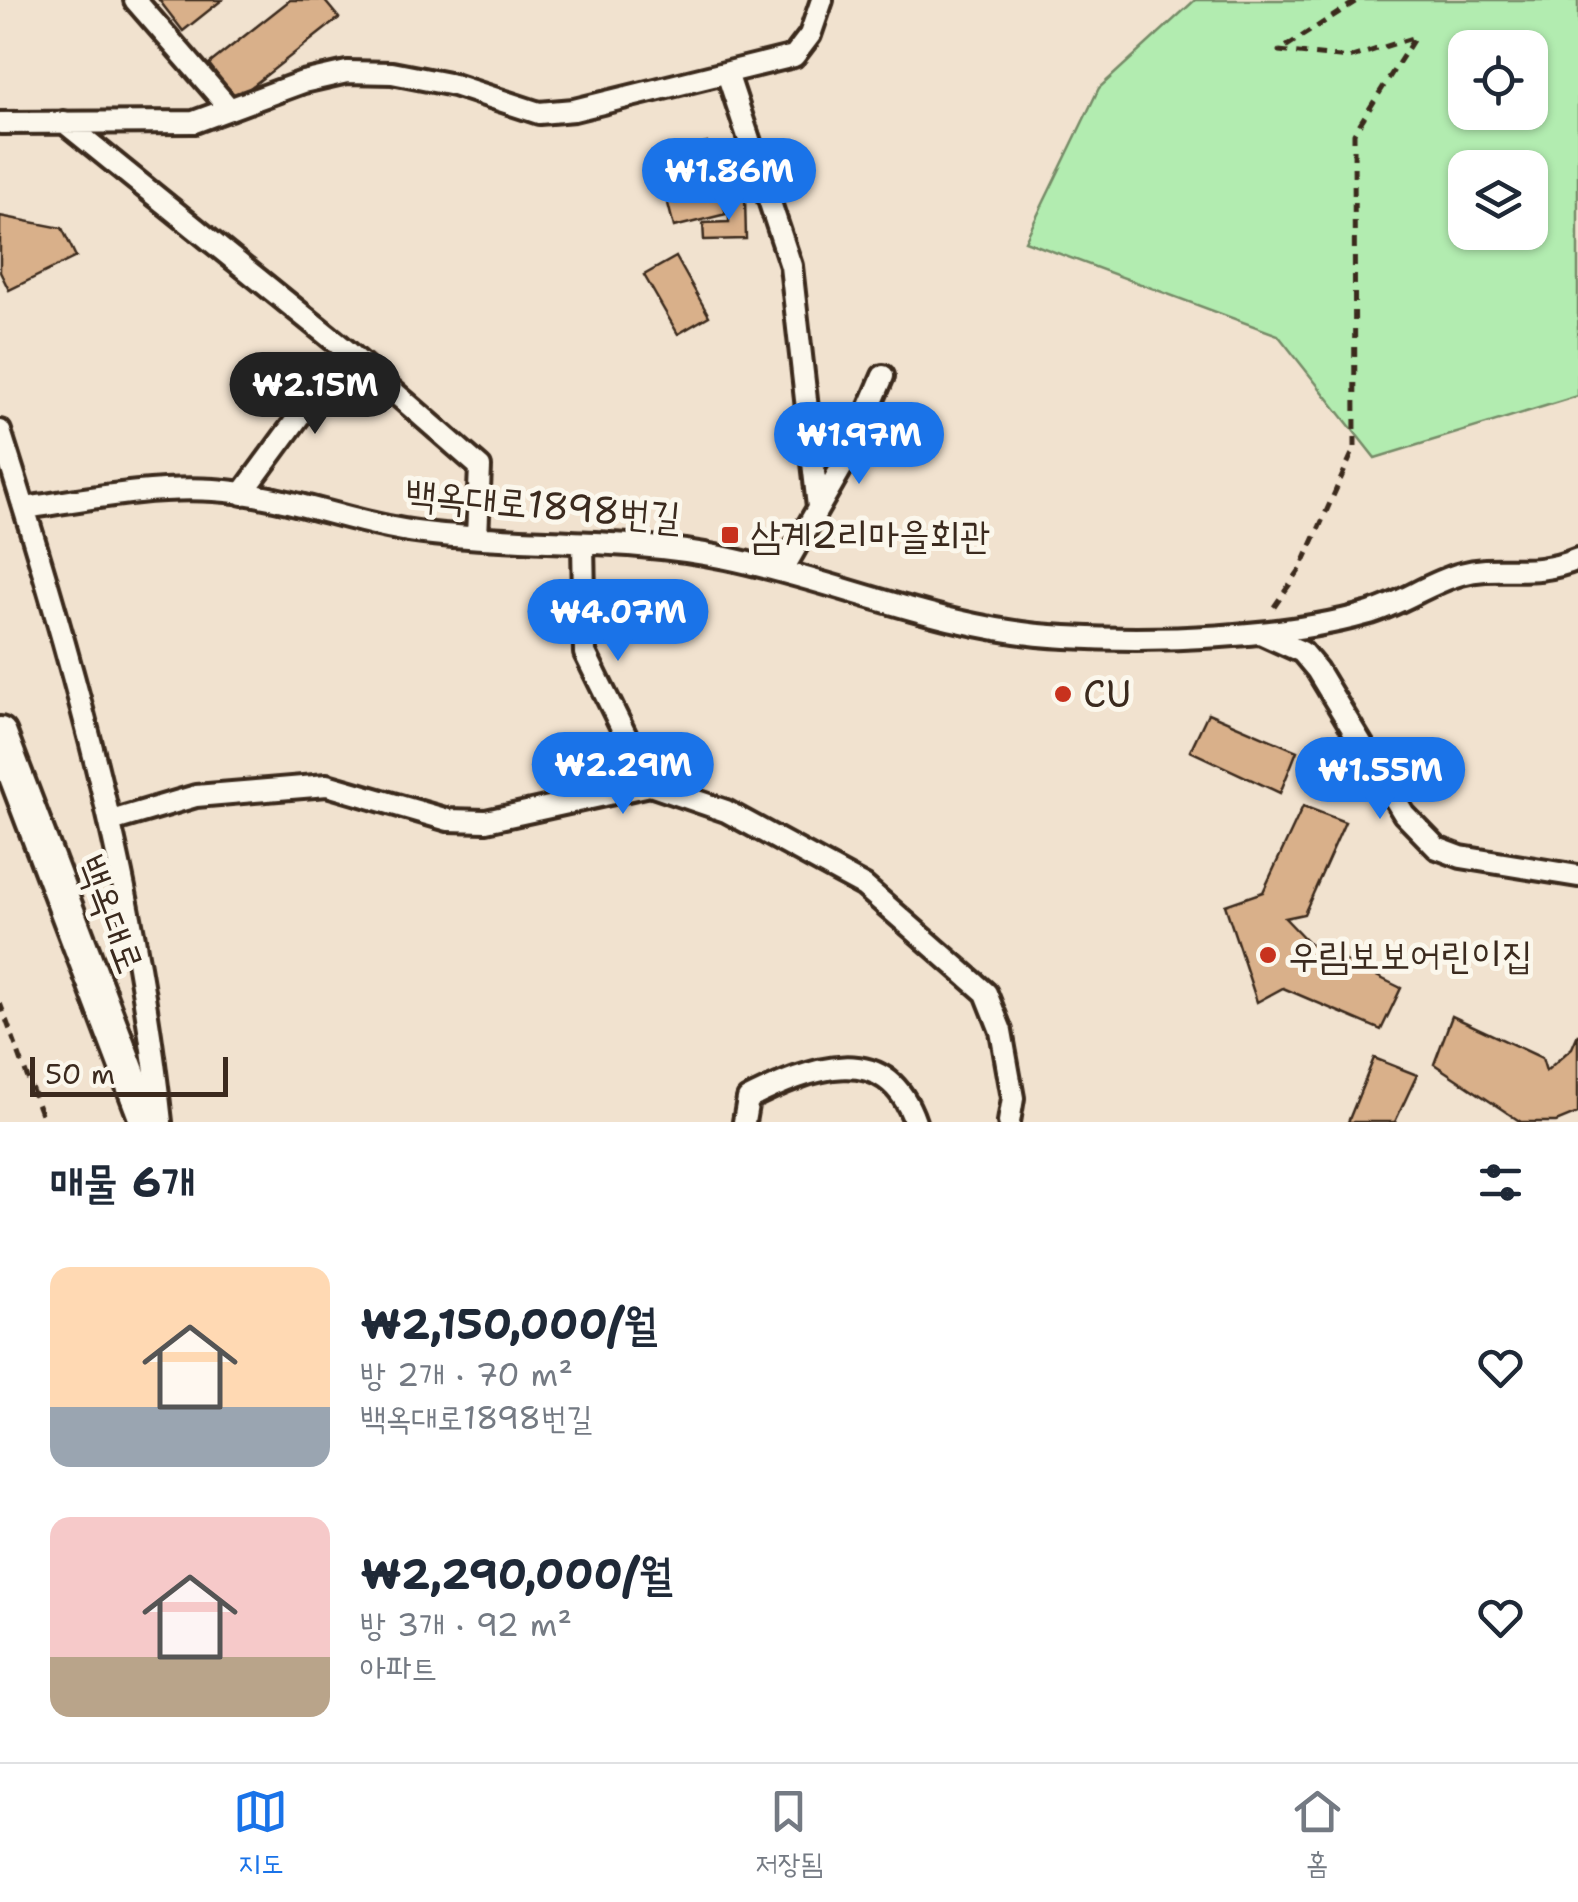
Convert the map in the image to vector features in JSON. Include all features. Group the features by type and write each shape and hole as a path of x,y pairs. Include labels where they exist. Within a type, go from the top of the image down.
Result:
{"main road":[{"name":"백옥대로","path":"0,734 147,1122"}],"street":[{"path":"135,0 230,109"},
{"path":"0,123 194,122 304,82 347,72 392,73 454,85 539,113 574,110 728,76 794,56 810,35 822,0"},
{"path":"728,76 791,266 818,507"},
{"path":"64,122 347,350 480,467 477,538"},
{"path":"242,494 347,350"},
{"path":"782,571 851,451 883,376"},
{"path":"0,431 111,821 151,1025 160,1122"},
{"name":"백옥대로1898번길","path":"24,508 171,490 242,494 374,525 477,538 708,555 1024,634 1094,638 1256,632 1366,614 1468,572 1523,573 1578,559"},
{"path":"583,544 585,653 650,785"},
{"path":"1256,632 1302,652 1317,670 1404,814 1437,848 1461,857 1578,876"},
{"path":"111,821 196,796 327,785 448,820 486,821 650,785 726,810 864,886 986,994 1004,1048 1012,1098 1008,1122"},
{"path":"744,1122 748,1099 788,1079 858,1066 882,1072 906,1098 914,1122"}],"path":[{"path":"1256,632 1301,568 1355,447 1354,133 1415,36 1348,58 1279,51 1358,0"},
{"path":"0,1003 44,1122"}],"green space":[{"path":"1195,0 1578,0 1578,396 1375,458 1278,335 1025,241 1099,88"}],"building":[{"path":"159,0 222,0 183,31"},
{"path":"290,0 324,0 339,18 236,99 209,64"},
{"path":"707,143 726,214 674,227 656,157"},
{"path":"728,196 745,196 746,239 704,240 703,223 729,222"},
{"path":"0,216 62,228 76,257 9,290 0,272"},
{"path":"676,257 709,316 678,334 644,275"},
{"path":"1208,713 1297,751 1280,793 1190,751"},
{"path":"1303,806 1345,822 1304,914 1285,918 1309,943 1401,988 1381,1030 1283,988 1257,1002 1225,905 1263,892"},
{"path":"1452,1016 1542,1058 1546,1071 1572,1048 1578,1034 1578,1113 1556,1122 1521,1122 1434,1064"},
{"path":"1374,1058 1417,1075 1395,1122 1348,1122"}],"place":[{"name":"삼계2리마을회관","path":"730,535"},
{"name":"CU","path":"1063,694"},
{"name":"우림보보어린이집","path":"1268,955"}]}
